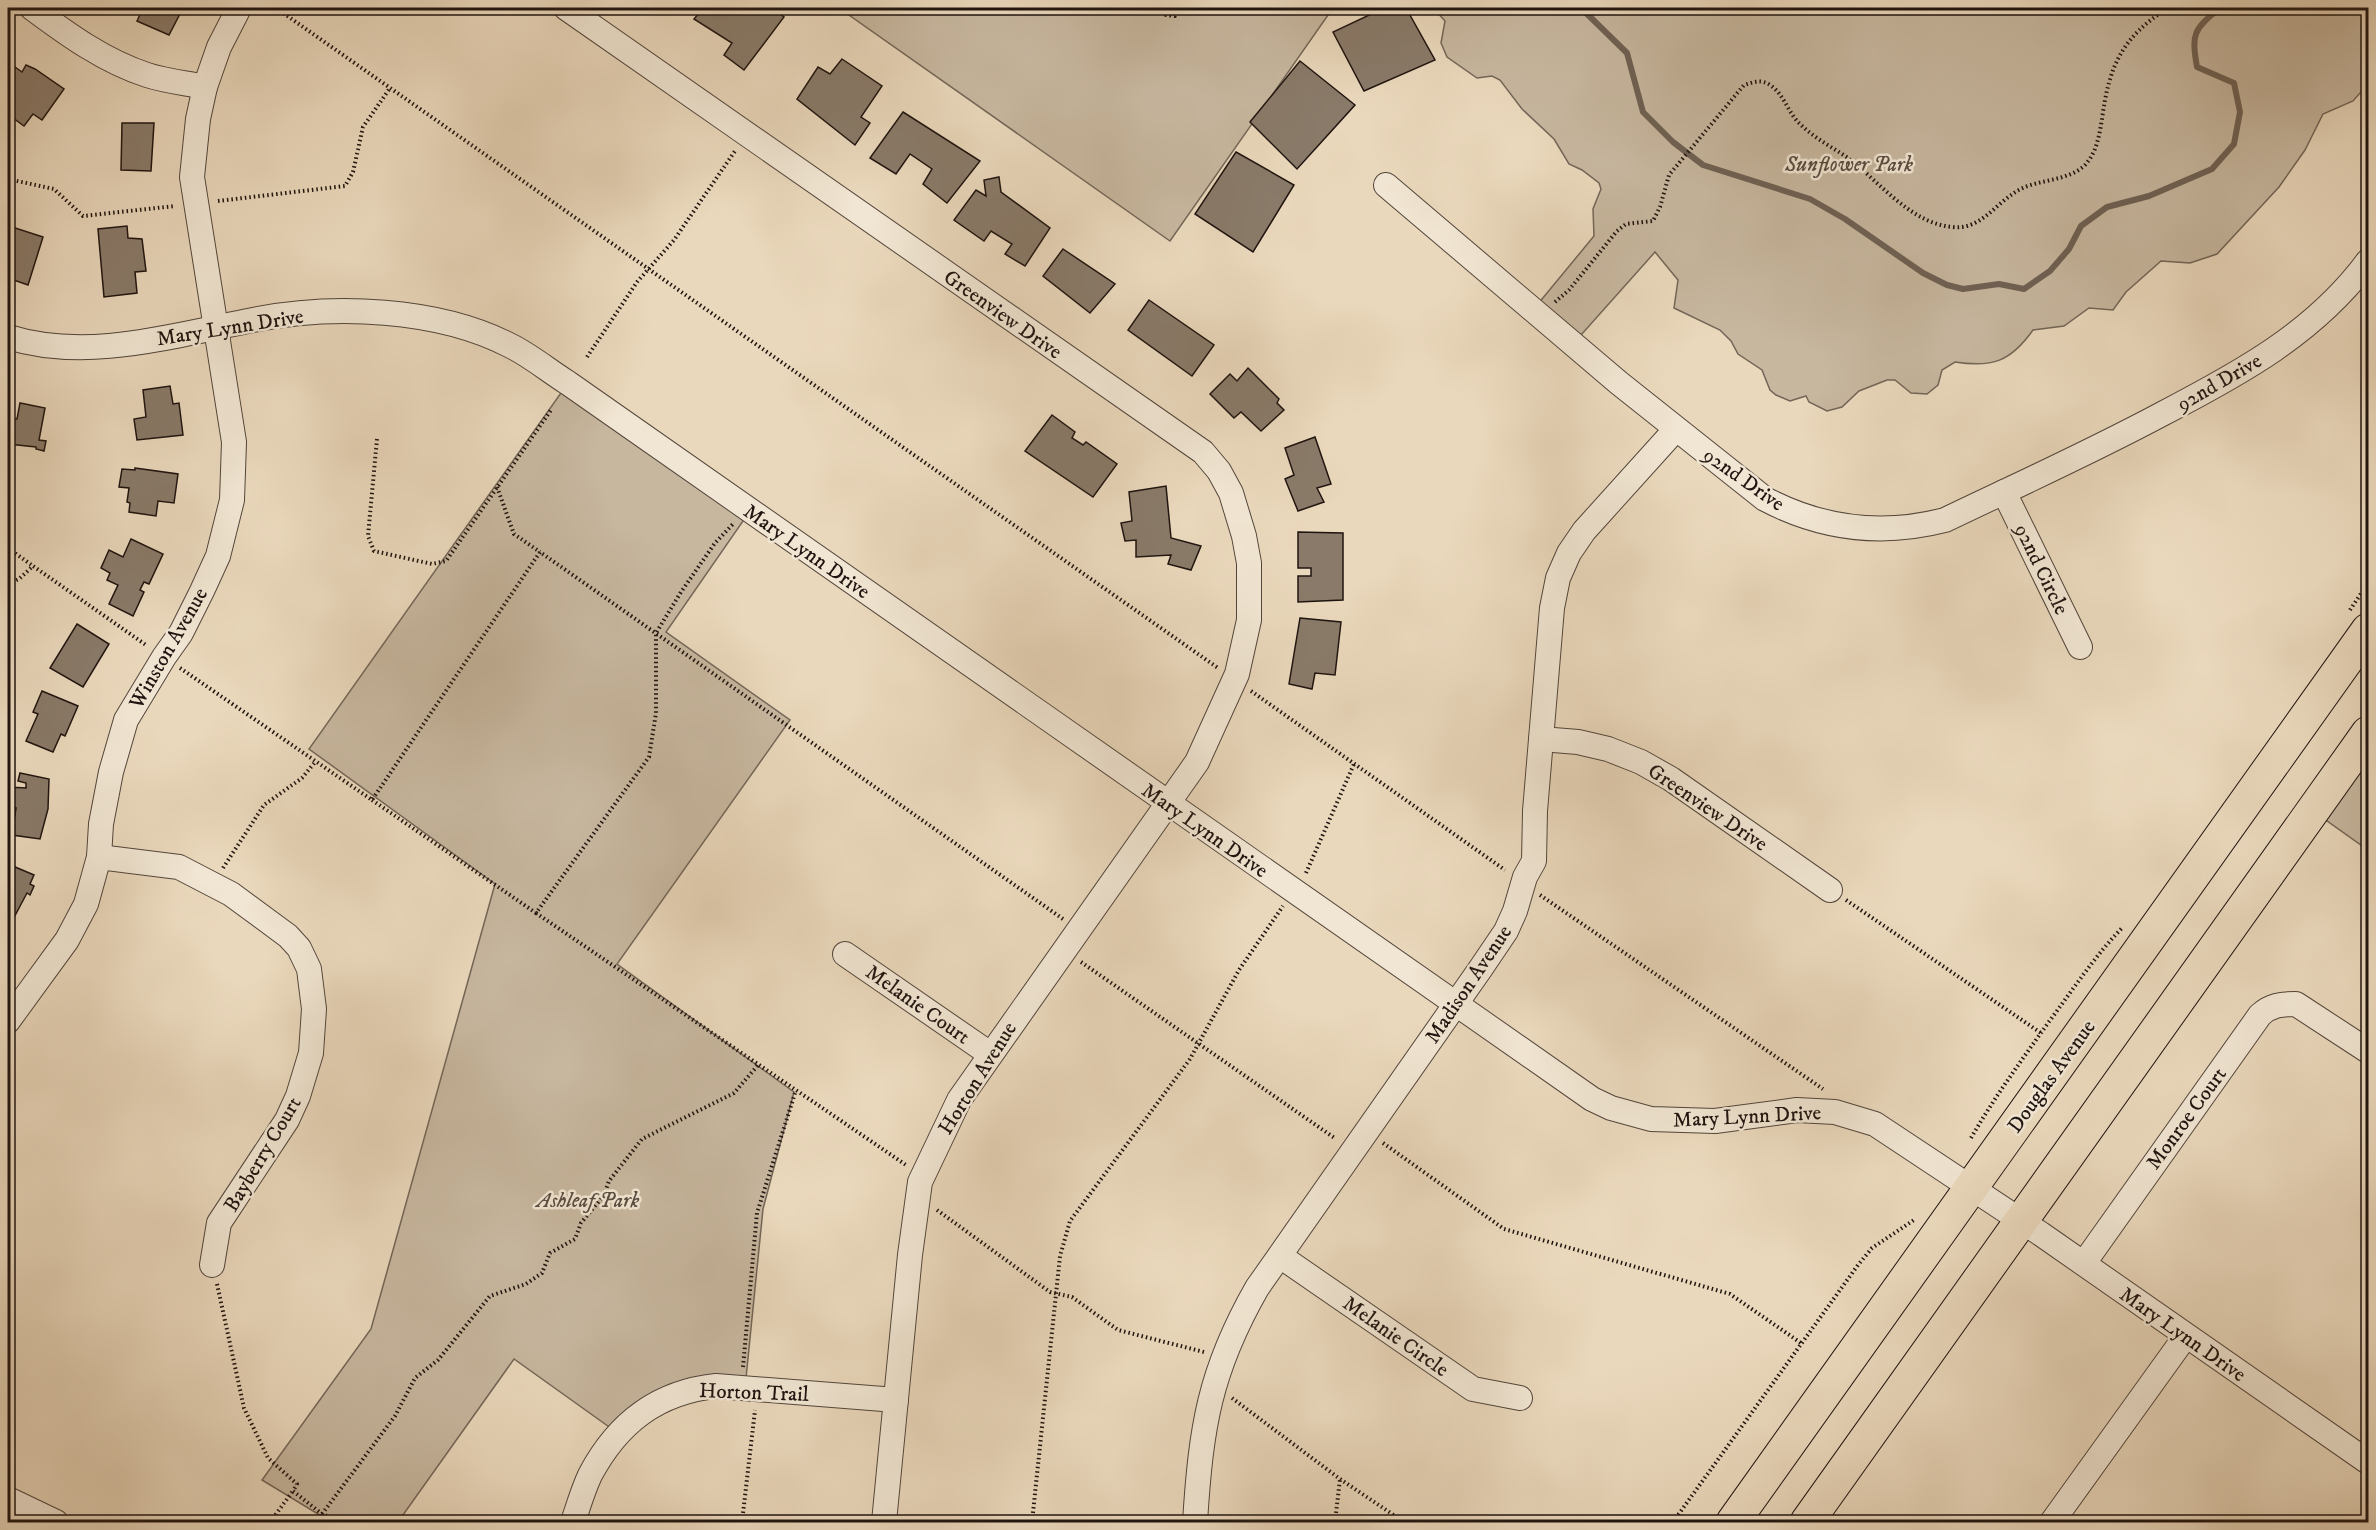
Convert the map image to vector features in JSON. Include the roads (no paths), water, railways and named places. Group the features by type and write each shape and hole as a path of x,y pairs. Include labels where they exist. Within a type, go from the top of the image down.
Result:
{"main road":[{"name":"Douglas Avenue","path":"1733,1522 2368,630"},
{"path":"1807,1522 2368,733"}],"street":[{"name":"Winston Avenue","path":"8,1022 67,940 86,904 99,857 101,824 111,772 126,720 181,633 218,556 232,500 234,442 192,177 198,119 205,87 219,47 239,8"},
{"name":"Greenview Drive","path":"566,8 1203,452 1219,471 1231,493 1244,536 1249,563 1249,620 1235,680 1214,726"},
{"path":"22,12 123,67 150,76 205,87"},
{"name":"92nd Drive","path":"1386,185 1676,429 1765,499 1786,510 1830,525 1876,530 1923,526 1945,520 2106,444 2236,375 2295,337 2329,306 2368,261"},
{"name":"Mary Lynn Drive","path":"8,337 23,341 91,348 159,339 257,319 379,311 446,321 510,346 745,507 1592,1099 1611,1108 1650,1119 1715,1121 1797,1110 1835,1112 1875,1124 1911,1145 2084,1263 2185,1336 2368,1462"},
{"name":"Madison Avenue","path":"1195,1522 1200,1451 1209,1397 1222,1356 1237,1323 1280,1256 1506,931 1523,882 1534,861 1535,811 1552,608 1558,578 1569,553 1584,531 1676,429"},
{"name":"92nd Circle","path":"2004,492 2080,647"},
{"name":"Horton Avenue","path":"884,1522 910,1255 920,1187 958,1101 1197,762 1214,726"},
{"name":"Greenview Drive","path":"1541,740 1578,742 1608,749 1641,762 1671,779 1830,890"},
{"name":"Bayberry Court","path":"99,857 178,867 231,894 288,936 299,948 309,969 314,1009 311,1053 298,1096 287,1120 219,1223 212,1264"},
{"name":"Melanie Court","path":"846,954 990,1054"},
{"name":"Monroe Court","path":"2084,1263 2260,1015 2268,1008 2283,1004 2296,1004 2368,1051"},
{"name":"Melanie Circle","path":"1280,1256 1473,1389 1520,1398"},
{"path":"2052,1522 2185,1336"},
{"name":"Horton Trail","path":"573,1522 591,1474 619,1434 645,1408 667,1396 692,1388 716,1386 896,1400"},
{"path":"8,1499 56,1522"}],"waterway":[{"path":"1581,8 1627,53 1643,112 1673,142 1703,165 1810,199 1845,219 1923,273 1947,285 1963,289 1999,284 2024,289 2050,271 2069,249 2081,226 2107,207 2149,196 2212,169 2234,144 2240,112 2234,83 2197,67 2194,46 2196,33 2205,21 2220,8"}],"park label":[{"name":"Sunflower Park","path":"1849,164"},
{"name":"Ashleaf Park","path":"588,1200"}]}
